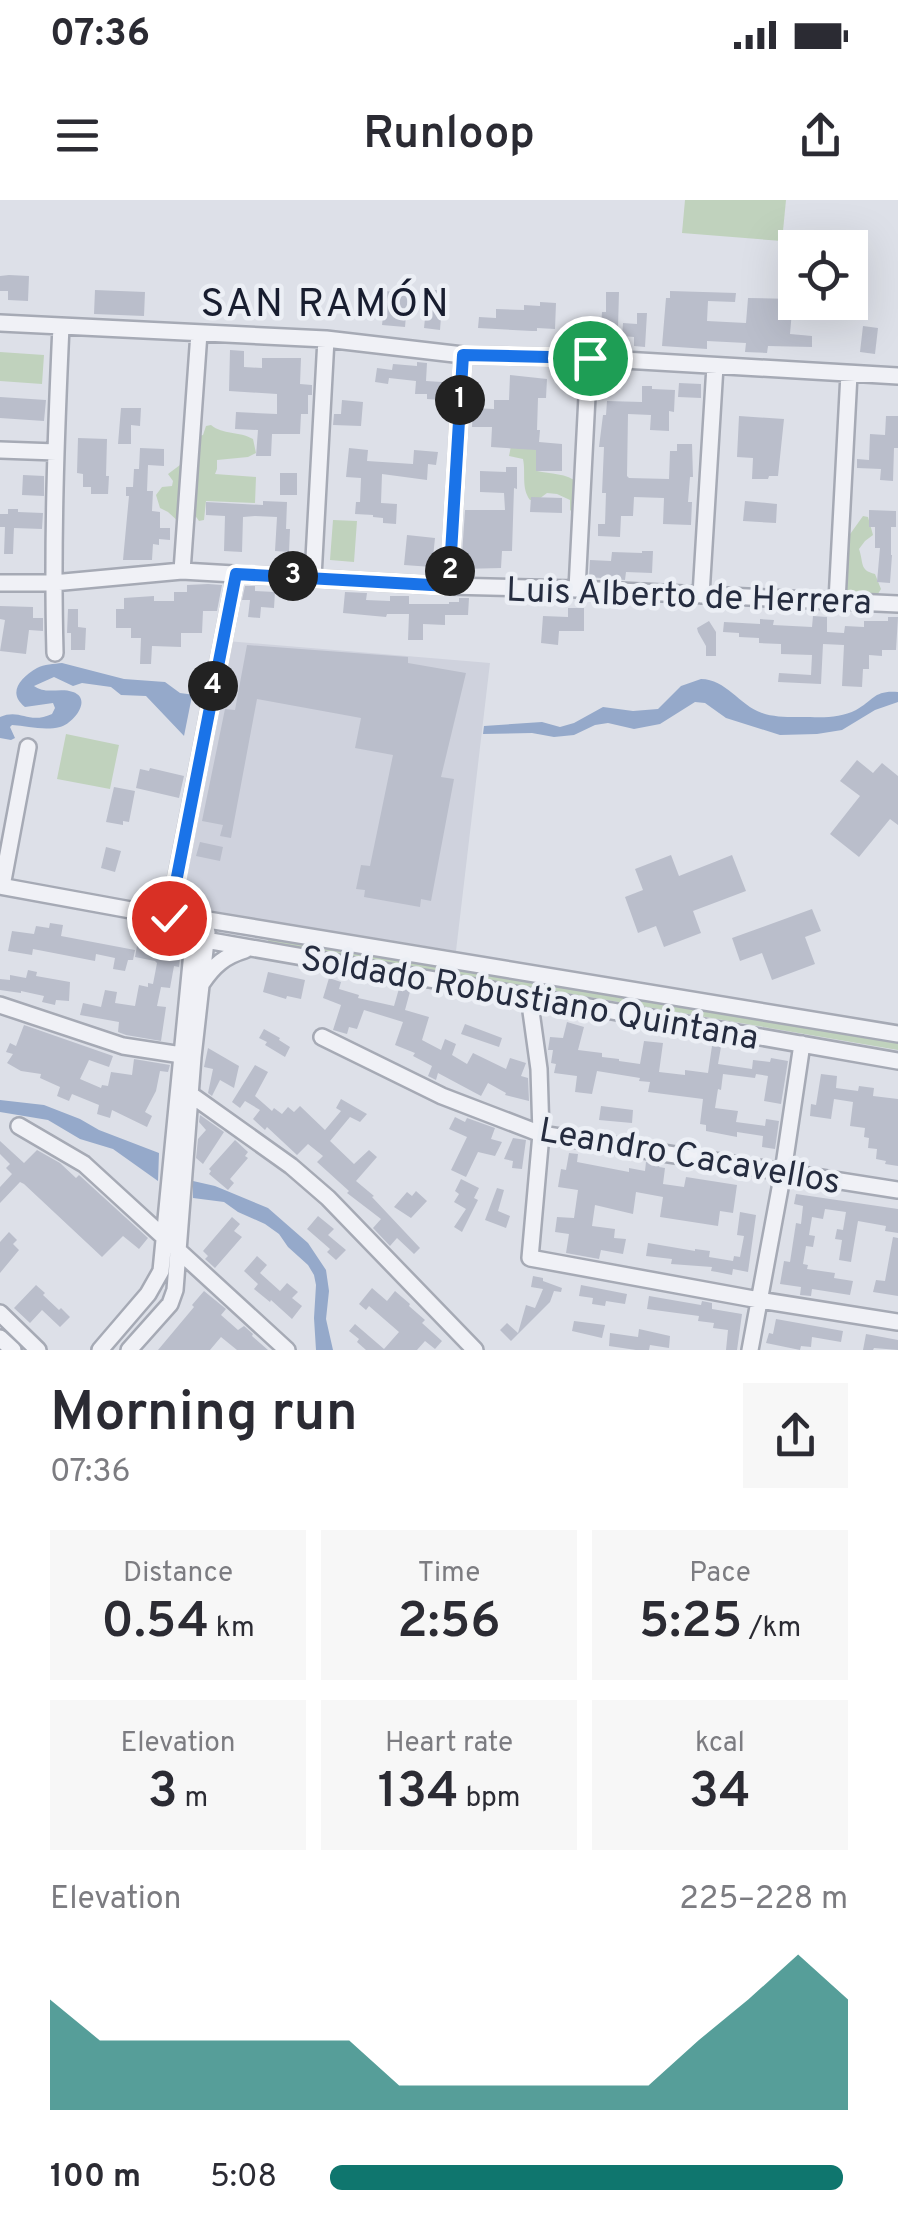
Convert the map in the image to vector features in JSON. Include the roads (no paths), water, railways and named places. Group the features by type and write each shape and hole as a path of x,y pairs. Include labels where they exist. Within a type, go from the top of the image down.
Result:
{"street":[{"path":"0,323 326,339 463,355 590,358 898,376"},
{"path":"56,653 54,582 61,326"},
{"path":"182,571 199,333"},
{"path":"313,577 326,339"},
{"path":"449,586 463,355"},
{"path":"577,589 590,358"},
{"path":"702,595 714,366"},
{"path":"837,601 849,374"},
{"path":"0,450 56,452"},
{"name":"Luis Alberto de Herrera","path":"0,583 182,571 898,604"},
{"path":"169,918 236,574"},
{"path":"28,747 1,886 169,918 202,919 898,1034"},
{"name":"Soldado Robustiano Quintana","path":"169,918 200,939 898,1060"},
{"path":"129,1350 170,1304 175,1290 179,1250 175,1206 178,1157 202,919"},
{"path":"187,1056 202,983 200,939"},
{"path":"202,983 220,960 250,948"},
{"path":"529,996 539,1069 541,1134 530,1258 898,1322"},
{"path":"0,1005 112,1044 187,1056"},
{"name":"Leandro Cacavellos","path":"322,1037 442,1096 541,1134 898,1190"},
{"path":"750,1350 802,1044"},
{"path":"184,1093 291,1166 316,1188 469,1348"},
{"path":"20,1126 84,1164 287,1350"},
{"path":"100,1350 148,1294 160,1271 175,1206"},
{"path":"0,1314 38,1350"},
{"path":"0,1338 13,1350"}],"water":[{"path":"62,663 124,679 165,682 180,693 202,696 185,737 146,696 121,695 111,687 82,683 73,686 54,677 34,686 79,695 81,705 75,716 54,728 12,725 15,738 0,738 0,717 14,714 37,718 52,714 53,703 25,707 16,691 25,676 37,668"},
{"path":"701,679 718,683 767,715 839,716 890,692 898,692 898,702 875,710 842,730 817,734 780,735 726,718 705,703 695,702 660,724 634,729 608,723 574,735 554,737 532,733 483,734 484,726 542,722 560,727 603,707 658,709 681,686"},
{"path":"0,1100 44,1105 159,1153 158,1181 113,1149 80,1139 48,1120 0,1112"},
{"path":"193,1181 268,1208 308,1243 326,1270 326,1319 333,1350 316,1350 316,1285 308,1265 265,1224 224,1202 193,1198"}],"district":[{"name":"SAN RAMÓN","path":"326,302"}]}
